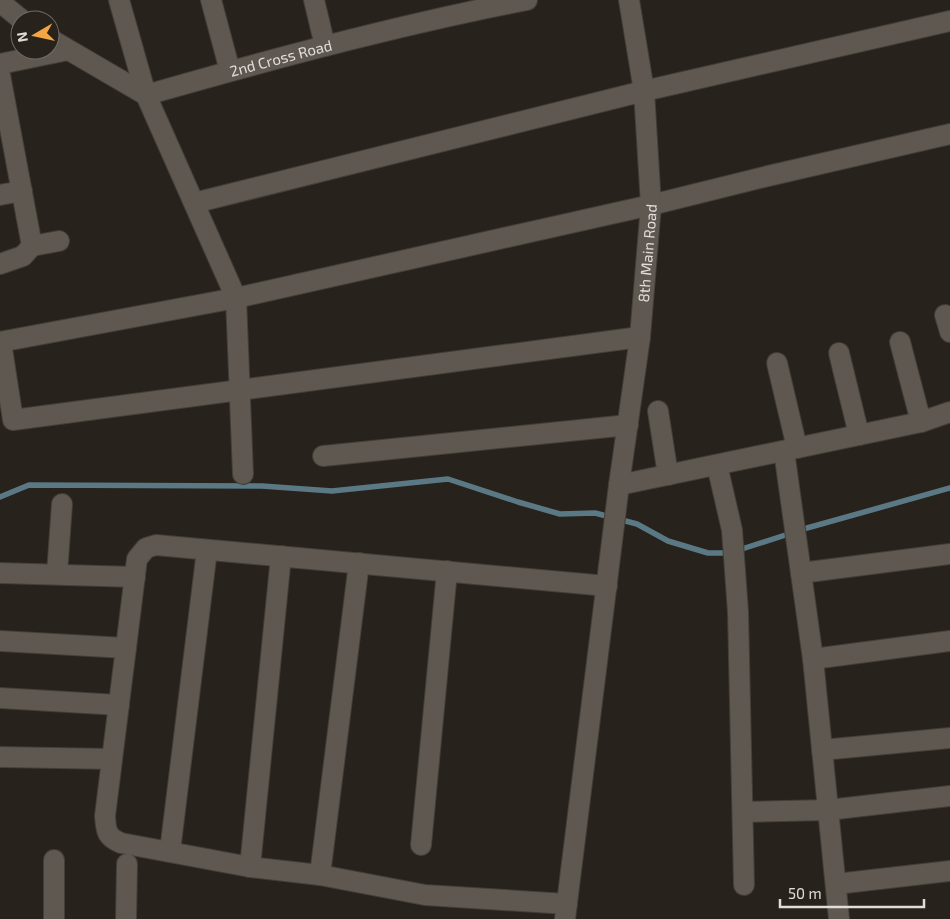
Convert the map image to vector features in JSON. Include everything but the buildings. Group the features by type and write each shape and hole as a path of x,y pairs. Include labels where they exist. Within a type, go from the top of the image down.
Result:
{"street":[{"path":"119,0 146,95 236,298 243,474"},
{"path":"211,0 230,71"},
{"path":"314,0 325,46"},
{"name":"2nd Cross Road","path":"146,95 475,5 527,0"},
{"name":"8th Main Road","path":"566,911 619,485 640,337 651,205 644,92 629,0"},
{"path":"0,2 10,10"},
{"path":"194,203 644,92 950,21"},
{"path":"60,46 146,95"},
{"path":"0,64 68,50"},
{"path":"0,75 32,246"},
{"path":"640,337 13,420 0,342 236,298 651,205 950,134"},
{"path":"0,195 22,191"},
{"path":"0,264 23,256 32,246 59,241"},
{"path":"900,342 921,422"},
{"path":"840,353 859,435"},
{"path":"777,363 791,449 793,514 813,659 839,919"},
{"path":"658,411 668,474"},
{"path":"619,485 921,422 950,412"},
{"path":"323,456 628,425"},
{"path":"717,465 732,530 735,564 738,612 744,885"},
{"path":"58,574 62,504"},
{"path":"566,911 425,895 320,875 250,867 170,851 121,844 112,839 106,830 105,816 137,559 146,548 156,545 607,586"},
{"path":"170,851 207,550"},
{"path":"801,573 950,554"},
{"path":"250,867 281,556"},
{"path":"320,875 359,564"},
{"path":"421,845 447,571"},
{"path":"0,573 135,577"},
{"path":"0,641 126,648"},
{"path":"813,659 950,641"},
{"path":"0,698 119,705"},
{"path":"822,750 950,738"},
{"path":"0,757 112,759"},
{"path":"742,812 828,810 950,796"},
{"path":"54,860 54,919"},
{"path":"126,919 127,864"},
{"path":"836,884 950,871"}],"waterway":[{"path":"0,497 29,485 262,486 332,491 448,479 560,514 595,513 637,524 668,541 708,553 724,553 950,488"}]}
